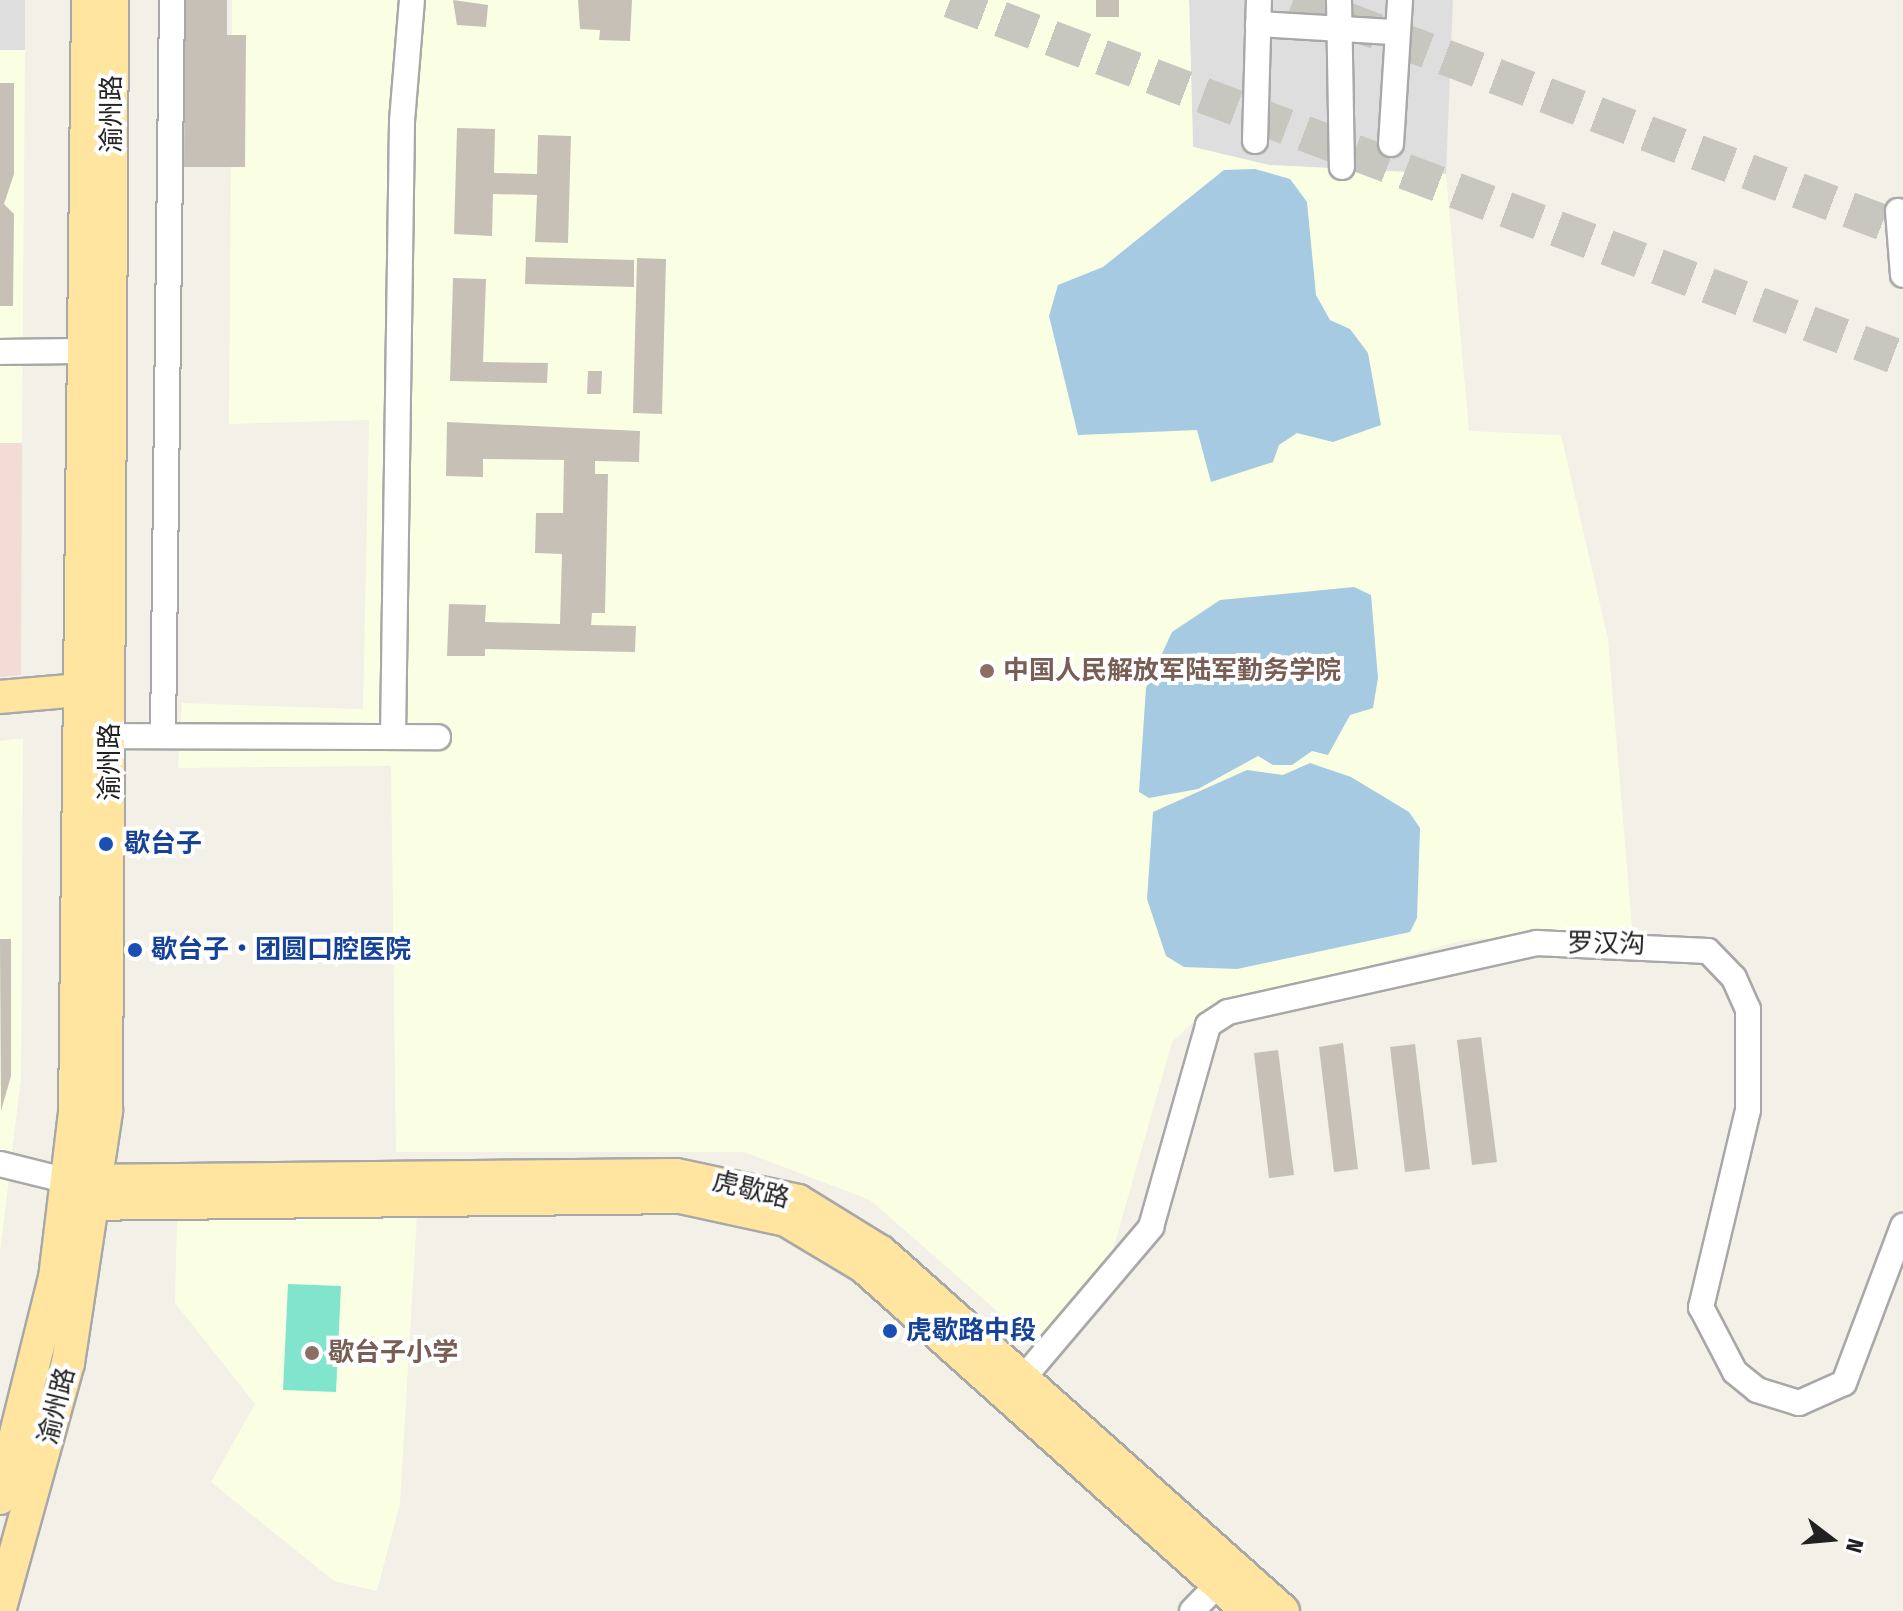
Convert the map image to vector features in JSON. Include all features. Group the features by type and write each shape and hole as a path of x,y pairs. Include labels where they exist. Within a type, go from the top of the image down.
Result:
{"main road":[{"name":"渝州路","path":"88,0 86,351 96,711"},
{"name":"渝州路","path":"0,1608 68,1363 83,1193 112,0"},
{"path":"0,697 96,711"},
{"path":"0,717 96,711"},
{"name":"虎歇路","path":"83,1193 717,1178 798,1201 853,1230 1226,1576 1283,1611"},
{"name":"渝州路","path":"0,1498 83,1193"},
{"name":"虎歇路","path":"1226,1576 1248,1611"}],"street":[{"path":"163,736 172,0"},
{"path":"393,737 402,121 412,0"},
{"path":"1339,0 1336,29 1342,167"},
{"path":"1391,144 1393,32 1400,0"},
{"path":"1255,141 1258,12 1336,29 1393,32"},
{"path":"1898,211 1903,275"},
{"path":"0,352 86,351"},
{"path":"96,711 163,736 438,737"},
{"name":"罗汉沟","path":"1017,1385 1151,1227 1208,1025 1228,1012 1536,943 1708,951 1734,978 1748,1009 1748,1110 1701,1307 1735,1372 1757,1390 1799,1403 1844,1383 1903,1226"},
{"path":"0,1164 83,1193"},
{"path":"1192,1611 1226,1576"}],"shaded area":[{"path":"0,0 25,0 25,50 0,50"},
{"name":"中国人民解放军陆军勤务学院","path":"232,0 1189,0 1193,147 1269,165 1446,174 1469,431 1561,435 1608,639 1632,927 1464,940 1206,1010 1172,1042 1113,1250 1035,1344 870,1200 744,1152 396,1152 391,766 178,768 182,703 363,709 369,420 229,424"},
{"path":"1189,0 1453,0 1446,174 1269,165 1193,147"},
{"path":"0,50 25,50 22,443 0,443"},
{"path":"0,443 22,443 21,675 0,677"},
{"path":"23,738 21,1078 0,1252 0,741"},
{"name":"歇台子小学","path":"417,1215 400,1503 377,1591 334,1581 211,1482 255,1404 175,1303 177,1217"}],"green space":[{"path":"288,1284 341,1286 336,1392 283,1390"}],"water":[{"path":"1255,169 1290,179 1307,202 1316,295 1330,320 1350,329 1368,353 1381,425 1333,442 1297,433 1279,445 1273,462 1211,482 1197,430 1078,435 1049,316 1058,285 1103,267 1224,170"},
{"path":"1354,587 1371,595 1378,678 1373,708 1350,715 1328,755 1312,751 1292,765 1273,765 1258,756 1198,789 1149,798 1139,792 1146,688 1172,632 1220,600"},
{"path":"1310,763 1351,777 1409,812 1420,828 1417,918 1410,932 1237,969 1184,967 1166,956 1147,899 1153,812 1247,770 1283,775"}],"building":[{"path":"185,0 227,0 227,35 246,35 245,167 184,167"},
{"path":"453,0 488,5 486,27 457,25"},
{"path":"578,0 632,0 630,41 599,40 600,30 580,29"},
{"path":"1096,0 1119,0 1119,17 1096,17"},
{"path":"0,83 14,83 14,174 4,204 14,214 13,306 0,306"},
{"path":"457,128 495,129 494,173 537,174 538,135 571,136 568,243 535,242 537,195 493,194 492,236 454,234"},
{"path":"526,257 634,260 634,287 525,284"},
{"path":"637,258 666,259 662,414 633,413"},
{"path":"453,278 486,279 483,362 548,363 547,383 450,381"},
{"path":"588,371 602,371 601,394 587,394"},
{"path":"447,422 640,431 639,462 595,461 595,474 608,474 605,613 592,613 591,625 636,626 635,652 485,649 485,656 447,656 449,604 486,605 485,622 560,624 562,554 535,553 536,513 563,513 564,460 483,459 483,477 446,476"},
{"path":"0,939 11,939 11,1076 1,1111"},
{"path":"1481,1037 1497,1162 1472,1165 1457,1040"},
{"path":"1343,1043 1358,1169 1334,1172 1319,1047"},
{"path":"1415,1044 1430,1169 1405,1172 1390,1047"},
{"path":"1278,1050 1294,1175 1269,1178 1254,1053"}],"tunnel":[{"path":"950,0 1903,359"},
{"path":"1293,0 1903,230"}],"place":[{"name":"中国人民解放军陆军勤务学院","path":"987,671"},
{"name":"歇台子","path":"106,844"},
{"name":"歇台子‧团圆口腔医院","path":"135,950"},
{"name":"虎歇路中段","path":"890,1331"},
{"name":"歇台子小学","path":"312,1353"}]}
